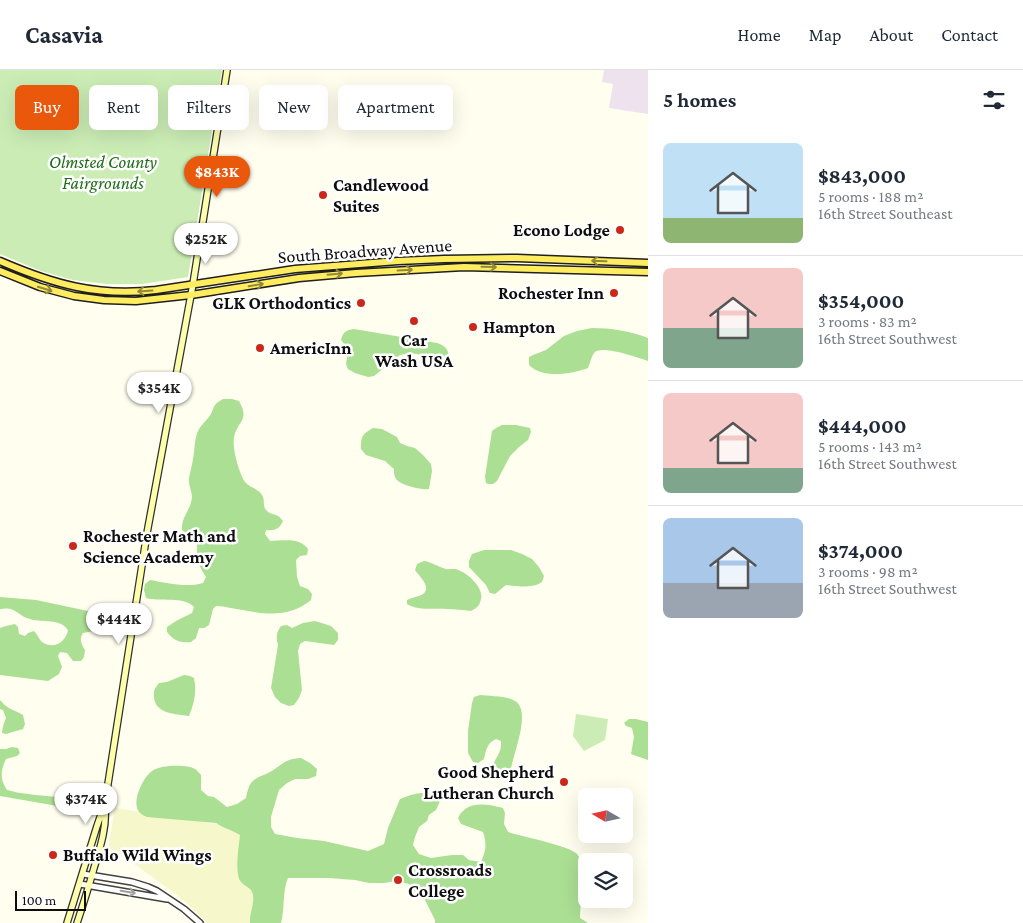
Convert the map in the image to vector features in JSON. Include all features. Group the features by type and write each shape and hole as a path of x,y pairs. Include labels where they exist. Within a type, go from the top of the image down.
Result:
{"main road":[{"path":"77,923 92,876 105,823 105,803 147,533 191,296 227,70"},
{"name":"South Broadway Avenue","path":"0,261 70,286 120,292 147,291 314,267 444,259 517,258 648,263"},
{"name":"South Broadway Avenue","path":"0,271 51,290 104,300 136,301 191,296 306,277 356,272 443,268 648,272"},
{"path":"67,923 105,803"}],"street":[{"path":"83,874 138,884 157,891 184,909 200,923"},
{"path":"80,884 168,899"}],"shaded area":[{"path":"604,70 648,70 648,114 609,108 613,84 602,82"}],"green space":[{"name":"Olmsted County Fairgrounds","path":"0,70 222,70 220,85 168,85 168,130 212,130 188,277 142,284 107,284 73,280 41,271 0,254"},
{"path":"592,328 620,330 648,338 648,361 620,352 604,350 594,353 588,368 574,372 549,374 529,365 529,357 546,350 564,336"},
{"path":"354,329 437,343 445,347 448,357 442,368 437,368 429,356 410,353 400,355 374,376 368,377 348,369 346,364 348,352 341,340 345,332"},
{"path":"223,399 239,401 242,408 243,417 234,437 236,460 240,473 247,484 262,494 267,511 278,516 283,521 276,529 266,530 265,534 270,541 295,541 308,549 307,555 300,556 296,560 297,577 300,586 308,589 312,594 311,600 303,606 287,612 270,614 216,606 213,609 209,625 199,628 196,638 191,642 180,642 167,632 167,627 192,613 194,607 178,600 146,598 145,584 150,580 190,585 203,583 206,577 198,561 197,543 182,530 182,525 191,502 192,495 189,478 197,433 211,414 215,405"},
{"path":"502,425 530,428 531,432 528,440 510,456 497,481 493,484 488,484 485,477 492,431"},
{"path":"373,428 382,429 397,437 400,443 415,448 423,455 431,464 432,471 429,489 413,487 400,482 395,478 394,469 385,461 366,455 361,449 362,439 366,432"},
{"path":"484,550 511,550 532,559 544,576 542,582 529,586 506,585 495,594 490,593 486,585 469,567 472,554"},
{"path":"424,561 446,569 457,569 470,578 480,590 481,601 478,606 471,611 421,608 407,604 407,600 419,596 426,590 425,583 415,570 417,564"},
{"path":"0,597 36,600 116,615 120,619 120,627 114,632 93,631 83,633 81,639 85,650 84,657 81,661 73,661 67,653 60,652 58,656 62,667 59,674 48,681 0,675 0,628 15,624 18,627 19,634 25,636 34,631 42,642 51,645 59,644 65,638 68,630 65,626 56,622 30,619 14,610 0,609"},
{"path":"315,621 331,626 338,633 338,640 334,645 305,641 300,644 298,651 302,690 294,705 289,706 281,703 275,697 271,688 278,645 277,633 281,626 287,625 292,628 303,623"},
{"path":"184,675 194,678 195,683 194,697 189,716 172,714 162,710 155,703 154,697 159,683"},
{"path":"480,695 508,698 520,706 522,723 520,733 511,769 506,772 493,768 500,750 501,741 496,739 491,743 486,750 484,759 478,763 473,762 468,753 468,731 472,703 474,697"},
{"path":"0,700 8,708 23,715 25,724 23,729 6,734 2,733 6,718 3,710 0,709"},
{"path":"576,714 608,719 605,740 584,751 573,736"},
{"path":"629,719 648,722 648,760 631,754 634,737 632,728 624,723"},
{"path":"18,748 20,753 17,756 6,759 4,764 2,775 7,790 71,800 91,807 92,812 0,796 0,749"},
{"path":"301,758 310,763 317,769 316,776 308,779 295,779 279,790 271,817 271,827 275,834 324,841 368,851 384,844 388,828 400,799 425,793 433,795 440,801 436,810 419,827 415,837 413,845 419,854 431,858 463,855 469,860 481,862 485,847 483,832 461,824 458,818 466,808 472,806 490,805 503,808 505,813 504,824 508,832 555,844 577,854 578,908 581,908 580,918 588,923 435,923 425,900 409,884 396,881 369,883 329,878 288,878 281,923 250,923 253,896 250,889 241,882 238,872 237,859 240,835 216,823 147,817 137,809 136,803 139,791 148,774 156,769 167,766 180,766 195,769 201,775 201,790 227,807 237,804 246,798 249,786 255,779 286,761"},
{"path":"115,808 267,832 251,923 208,923 182,899 155,879 122,855 108,849"}],"place":[{"name":"Candlewood Suites","path":"323,195"},
{"name":"Econo Lodge","path":"620,230"},
{"name":"Rochester Inn","path":"614,293"},
{"name":"GLK Orthodontics","path":"361,303"},
{"name":"Car Wash USA","path":"414,321"},
{"name":"Hampton","path":"473,327"},
{"name":"AmericInn","path":"260,348"},
{"name":"Rochester Math and Science Academy","path":"73,546"},
{"name":"Good Shepherd Lutheran Church","path":"564,782"},
{"name":"Buffalo Wild Wings","path":"53,855"},
{"name":"Crossroads College","path":"398,880"}]}
